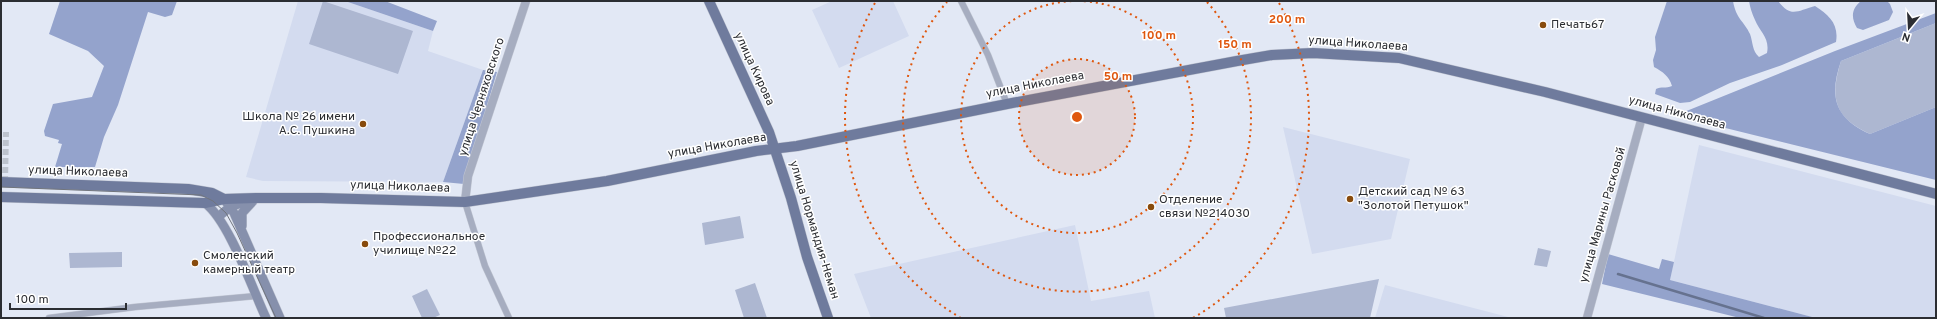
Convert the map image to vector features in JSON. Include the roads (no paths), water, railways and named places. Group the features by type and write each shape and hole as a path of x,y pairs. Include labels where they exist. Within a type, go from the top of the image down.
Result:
{"main road":[{"name":"улица Кирова","path":"709,1 769,132 775,149"},
{"name":"улица Николаева","path":"1,197 204,204 227,203 258,198 321,198 465,202 607,181 670,167 775,149 1258,57 1313,53 1399,58 1532,88 1936,194"},
{"name":"улица Нормандия-Неман","path":"775,149 807,257 828,318"},
{"name":"улица Николаева","path":"2,184 188,189 212,193 227,203"},
{"path":"242,231 242,213 248,205 258,198"},
{"path":"218,217 227,203 242,231 280,318"},
{"path":"204,204 218,217 229,236 266,318"}],"street":[{"name":"улица Черняховского","path":"465,202 468,176 526,1"},
{"path":"961,1 988,55 1007,104"},
{"name":"улица Марины Расковой","path":"1587,318 1642,118"},
{"path":"465,202 485,266 509,318"},
{"path":"49,318 135,307 256,296"}],"waterway":[{"path":"1618,274 1764,318"}],"tunnel":[{"path":"5,182 6,132"}],"tram line":[{"path":"1,187 201,195 213,201 226,213 237,233 276,318"}],"place":[{"name":"Печать67","path":"1543,25"},
{"name":"Школа № 26 имени А.С. Пушкина","path":"363,124"},
{"name":"Детский сад № 63 \"Золотой Петушок\"","path":"1350,199"},
{"name":"Отделение связи №214030","path":"1151,207"},
{"name":"Профессиональное училище №22","path":"365,244"},
{"name":"Смоленский камерный театр","path":"195,263"}]}
